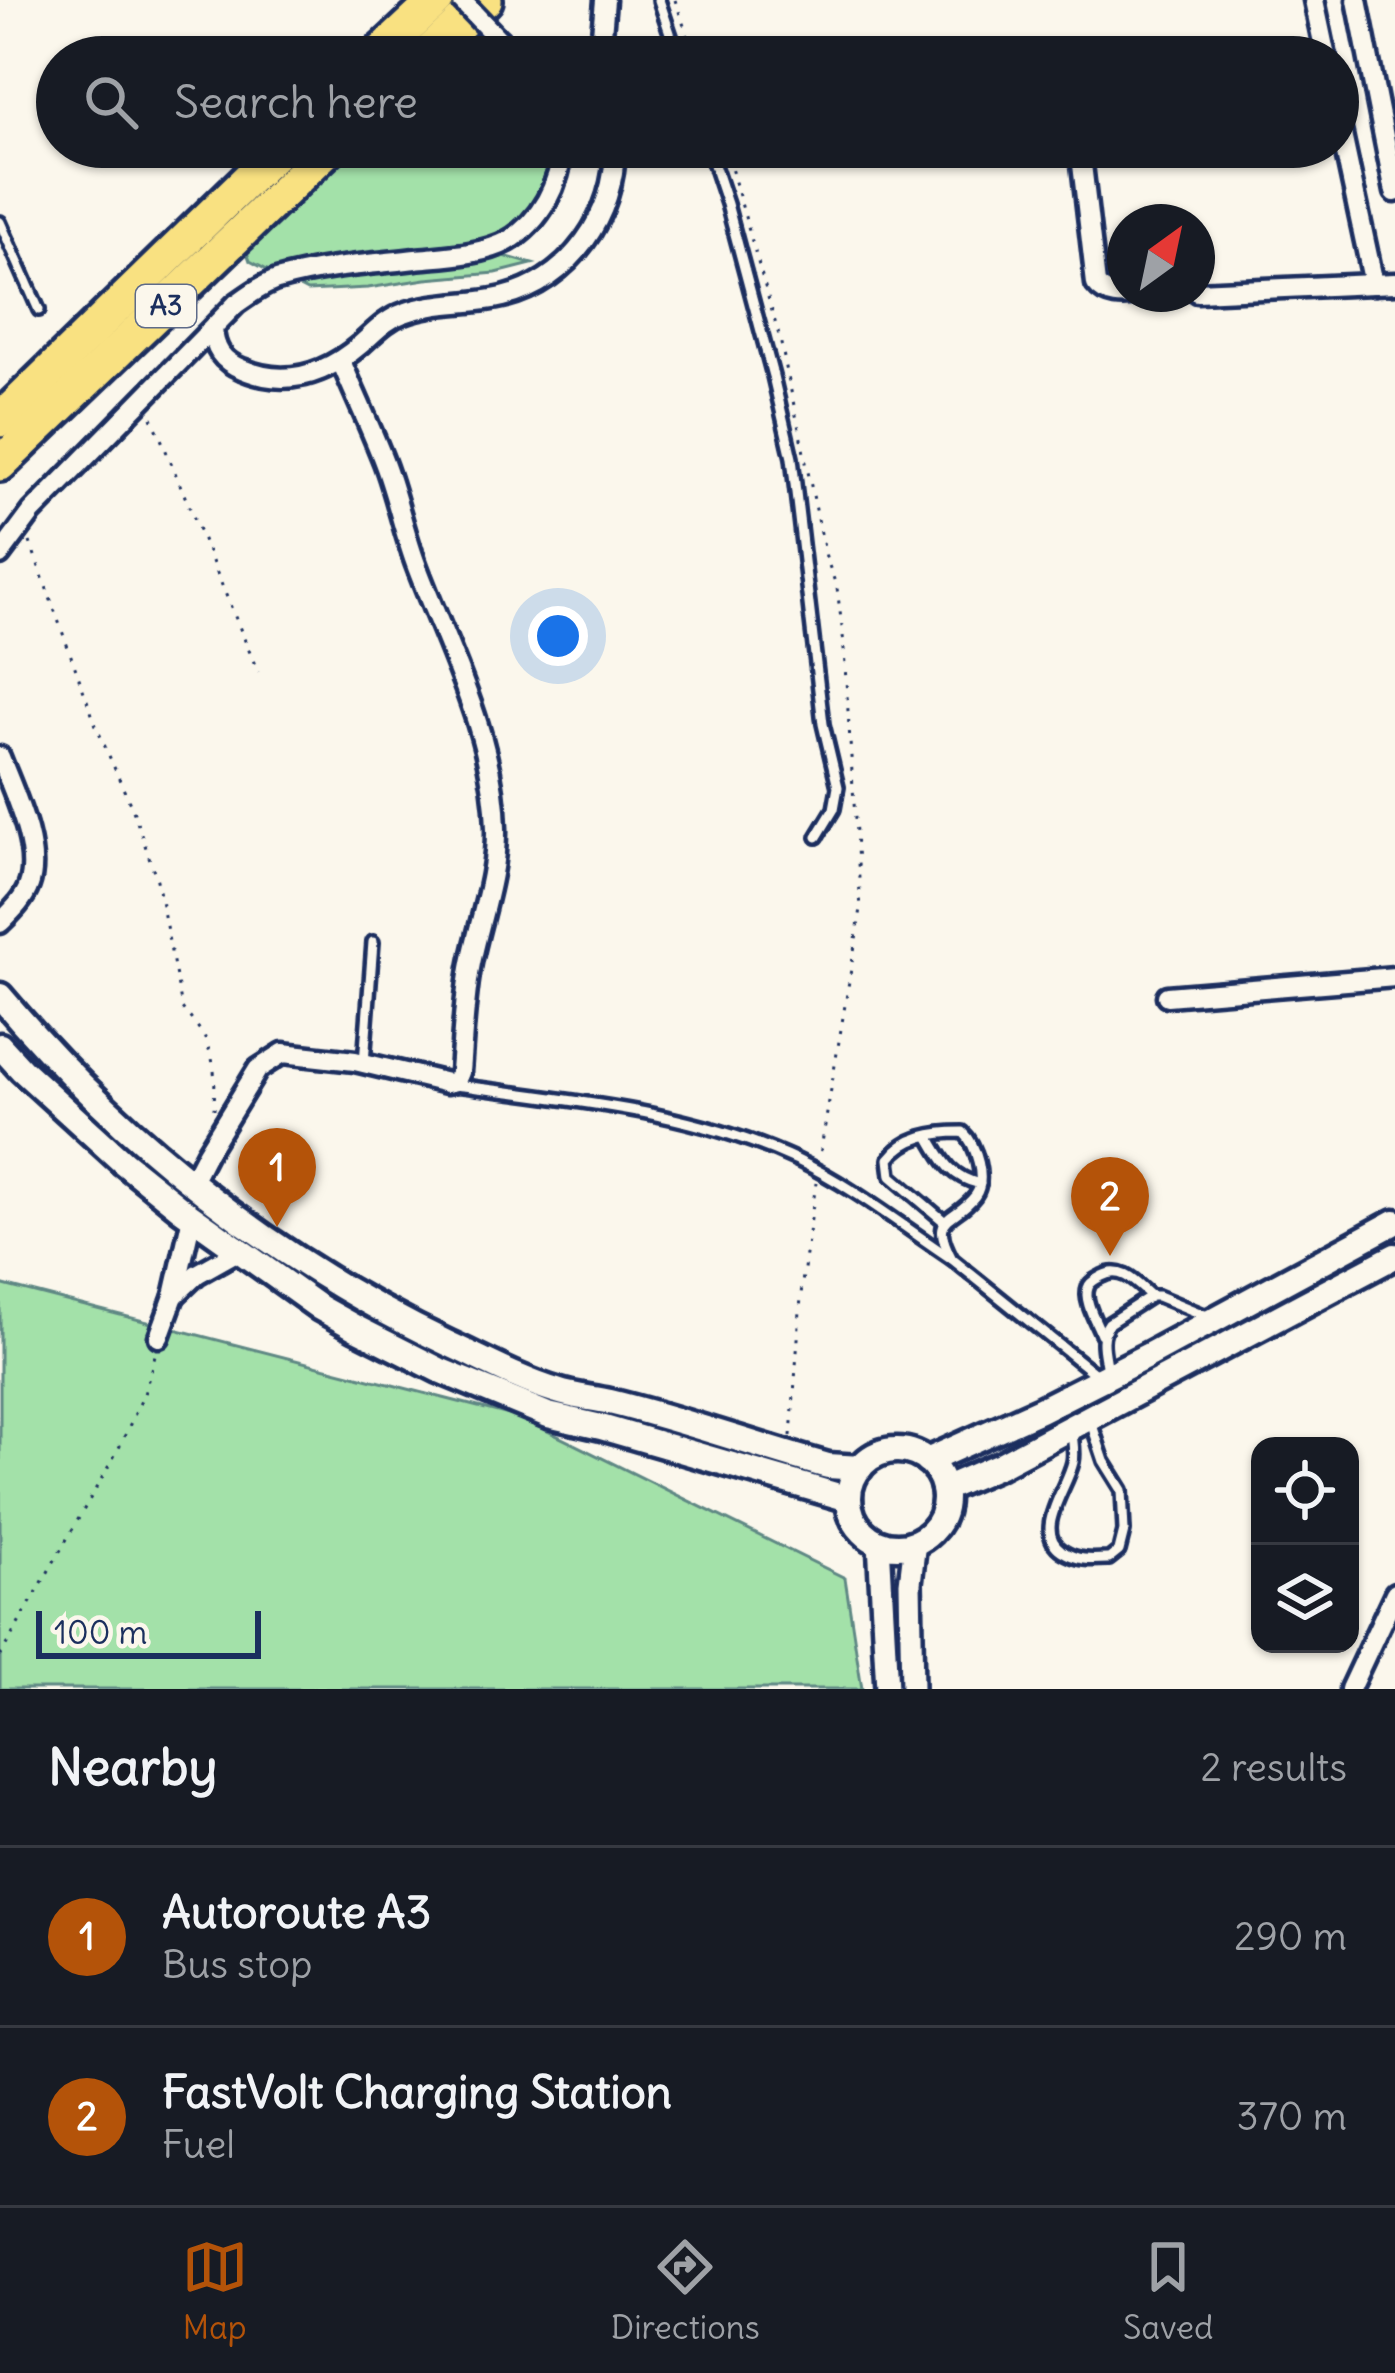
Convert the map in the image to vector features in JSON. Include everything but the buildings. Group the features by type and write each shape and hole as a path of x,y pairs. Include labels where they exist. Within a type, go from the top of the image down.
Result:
{"highway":[{"path":"398,36 437,0"},
{"path":"446,36 484,0"},
{"name":"A3","path":"0,420 258,168"},
{"name":"A3","path":"0,464 308,168"},
{"path":"0,390 116,305"},
{"path":"0,487 66,403"}],"main road":[{"path":"0,996 90,1094 191,1183 333,1282 393,1317 558,1392 610,1402 828,1466 860,1468"},
{"path":"0,1046 124,1163 320,1308 439,1370 548,1415 601,1426 849,1499"},
{"path":"927,1461 1147,1356 1395,1222"},
{"path":"944,1489 1000,1465 1395,1256"},
{"path":"887,1451 904,1451 927,1461 944,1489 939,1520 929,1533 901,1546 879,1542 860,1528 849,1499 860,1468 887,1451"}],"street":[{"path":"461,0 495,36"},
{"path":"602,36 605,0"},
{"path":"1314,0 1322,36"},
{"path":"1357,0 1395,192"},
{"path":"0,555 22,524 236,304 272,281 494,247 540,212 558,168"},
{"path":"213,328 216,348 234,366 263,376 301,377 340,361 395,316 520,292 541,283 571,258 602,213 614,168"},
{"path":"1082,168 1096,284 1107,294"},
{"path":"1349,168 1373,284"},
{"path":"1215,291 1395,283"},
{"path":"191,1183 258,1069 284,1053 364,1063 447,1083 456,1081 460,1072 471,964 495,859 492,785 474,712 416,565 384,463 340,361"},
{"path":"0,757 24,824 32,868 26,892 0,922"},
{"path":"1166,996 1395,977"},
{"path":"159,1337 192,1217"},
{"path":"174,1296 196,1274 238,1251"},
{"path":"879,1542 887,1689"},
{"path":"912,1689 910,1583 916,1542"},
{"path":"1350,1689 1395,1593"}],"lane":[{"path":"659,0 671,36"},
{"path":"715,168 792,458 823,724 838,787 835,809 818,837"},
{"path":"0,222 39,310"},
{"path":"364,1063 373,942"},
{"path":"447,1083 640,1110 753,1142 818,1171 952,1259 1104,1376"},
{"path":"945,1222 891,1176 889,1159 908,1141 963,1132 974,1144 980,1184 972,1199 945,1222 943,1242 952,1259"},
{"path":"929,1136 945,1166 980,1184"},
{"path":"1104,1376 1102,1335 1088,1288 1110,1271 1118,1272 1151,1296"},
{"path":"1102,1335 1108,1323 1151,1296 1214,1319"},
{"path":"1080,1423 1122,1490 1124,1532 1119,1551 1109,1559 1076,1559 1050,1541 1048,1534 1074,1457 1080,1423"}],"path":[{"path":"675,0 687,36"},
{"path":"731,168 780,339 826,557 837,588 861,909 802,1283 790,1455"},
{"path":"143,399 258,672"},
{"path":"22,524 153,868 182,1008 209,1046 215,1078 207,1152"},
{"path":"0,1656 133,1421 159,1337"}],"green space":[{"path":"327,168 564,168 555,206 504,256 532,264 496,273 307,291 250,261 244,244"},
{"path":"0,1284 521,1418 845,1578 862,1689 0,1689"}],"place":[{"name":"Autoroute A3","path":"277,1227"},
{"name":"FastVolt Charging Station","path":"1110,1256"}]}
